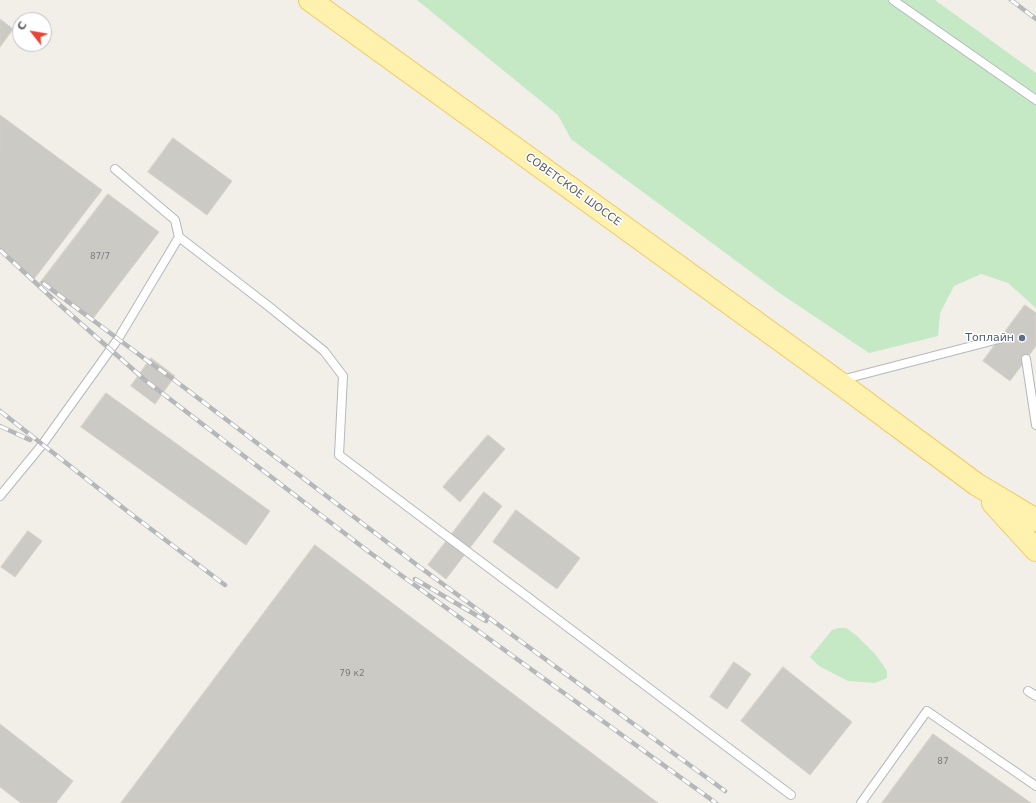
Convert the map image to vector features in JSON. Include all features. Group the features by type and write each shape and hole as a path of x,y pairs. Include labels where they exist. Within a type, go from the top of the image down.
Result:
{"main road":[{"name":"СОВЕТСКОЕ ШОССЕ","path":"310,0 837,381 976,484"},
{"path":"976,484 1036,520"},
{"path":"976,484 1036,550"}],"lane":[{"path":"893,0 1036,100"},
{"path":"115,169 174,220 178,238 267,305 324,351 332,361 343,376 339,455 792,795"},
{"path":"0,496 42,445 118,339 178,238"},
{"path":"837,381 999,339"},
{"path":"1026,359 1036,425"},
{"path":"1028,690 1036,696"},
{"path":"861,803 927,711 1036,786"}],"green space":[{"path":"417,0 935,0 1036,73 1036,308 1008,283 981,274 954,286 940,313 938,336 869,353 781,294 571,139 558,115"},
{"path":"846,628 857,636 875,654 887,671 887,678 875,683 848,681 819,666 810,657 832,630"}],"building":[{"path":"0,19 12,28 12,30 0,47"},
{"path":"0,115 102,190 34,279 0,252"},
{"path":"173,138 232,181 207,215 148,172"},
{"path":"108,194 159,232 91,321 40,283"},
{"path":"1025,305 1036,313 1036,346 1010,381 983,361"},
{"path":"151,358 175,376 155,404 131,386"},
{"path":"106,393 270,511 246,545 81,427"},
{"path":"488,435 505,449 460,502 443,487"},
{"path":"484,492 502,506 446,579 428,565"},
{"path":"516,510 580,558 557,589 493,542"},
{"path":"28,531 42,541 15,577 1,567"},
{"path":"315,545 658,803 121,803"},
{"path":"734,662 751,674 727,709 710,697"},
{"path":"783,667 852,722 810,775 741,721"},
{"path":"0,724 73,781 56,803 21,803 0,787"},
{"path":"933,734 1014,791 1031,803 882,803"}],"railway":[{"path":"1011,0 1036,19"},
{"path":"0,250 145,380 369,552 716,803"},
{"path":"43,283 173,379 421,568 725,791"},
{"path":"0,411 131,514 225,585"},
{"path":"0,426 30,440"},
{"path":"415,579 486,621"}],"place":[{"name":"Топлайн","path":"1022,338"}]}
